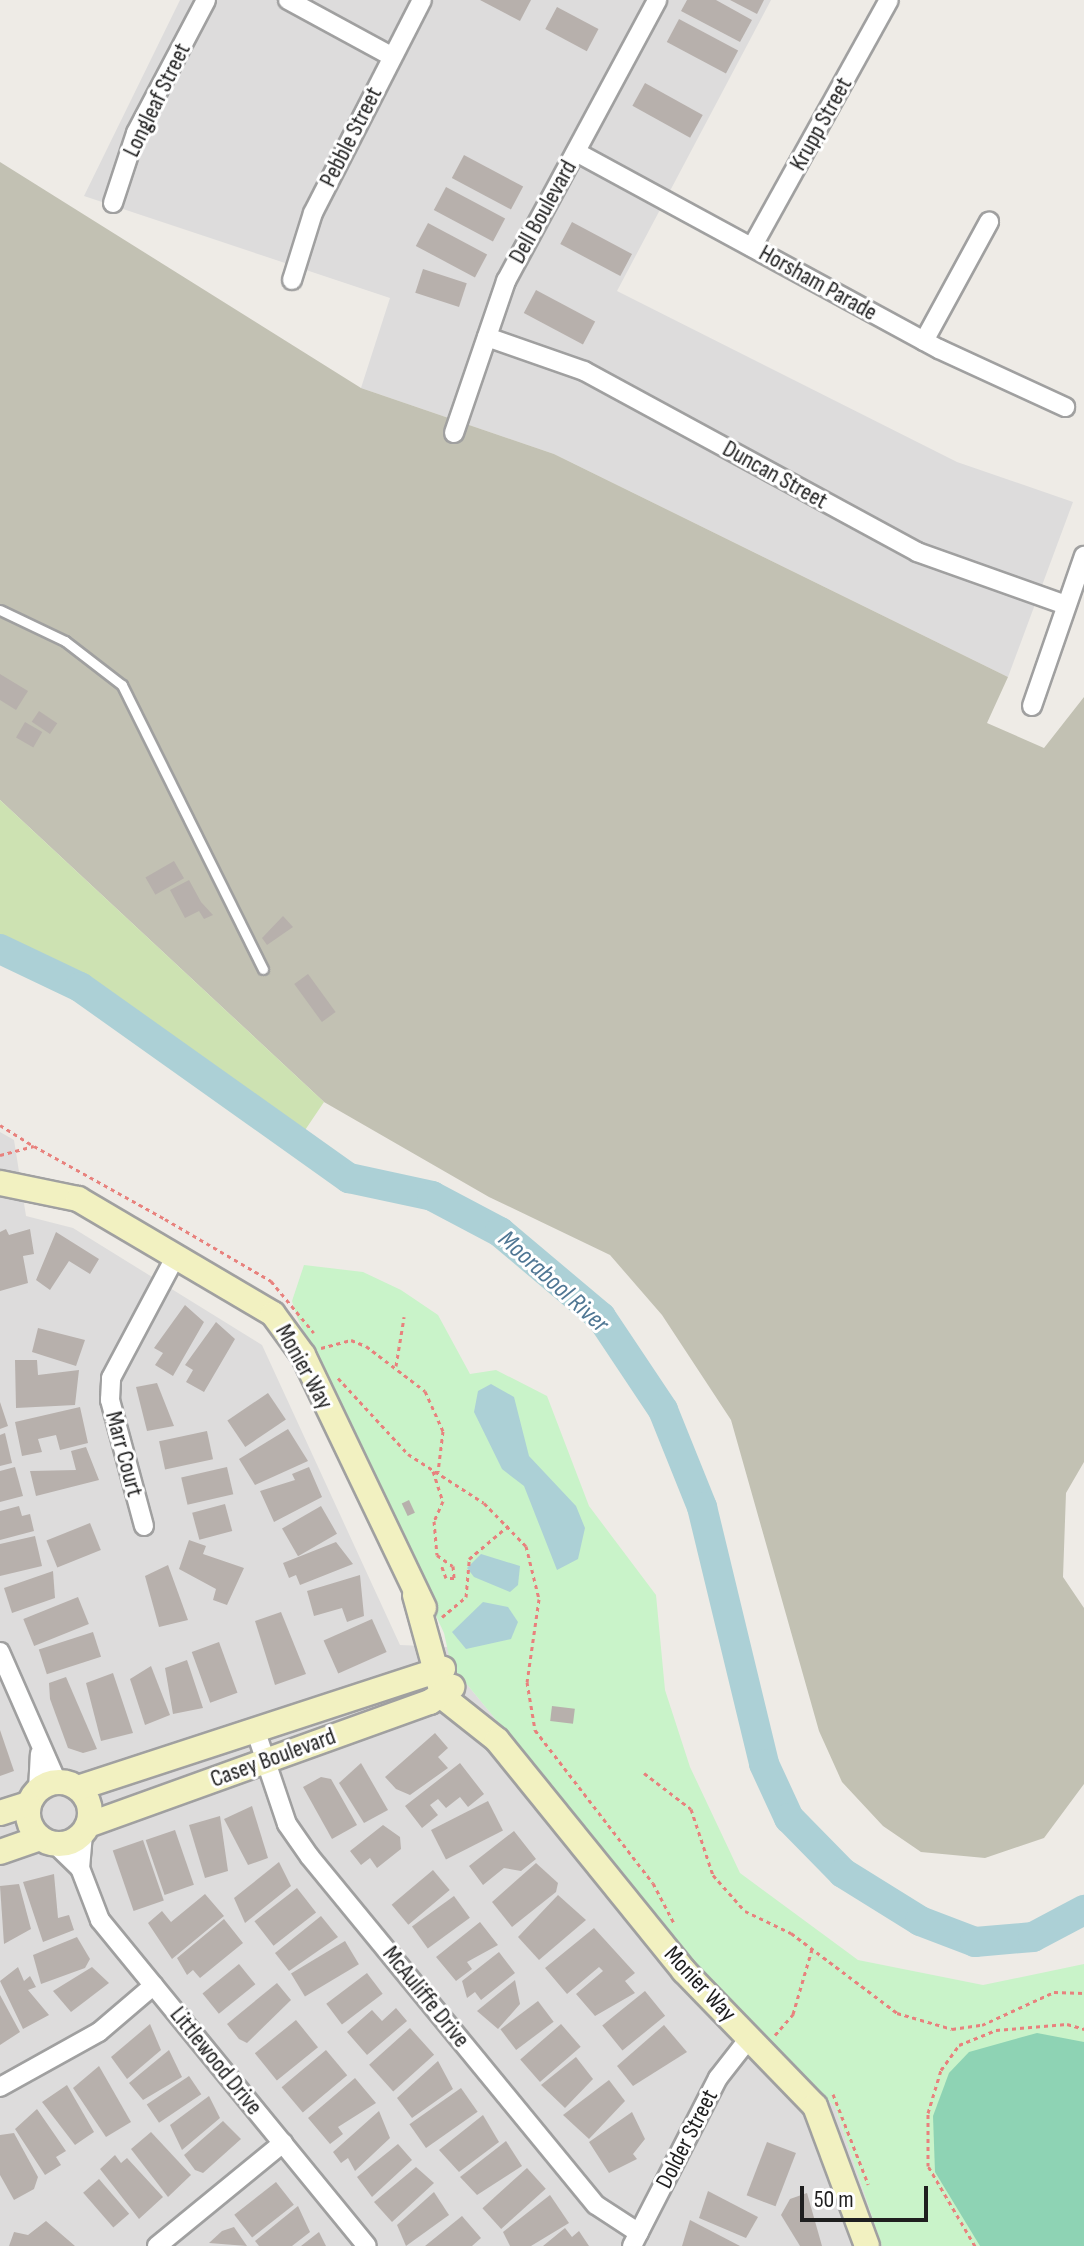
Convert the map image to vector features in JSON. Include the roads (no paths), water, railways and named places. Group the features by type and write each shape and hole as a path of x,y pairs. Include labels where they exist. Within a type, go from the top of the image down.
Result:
{"street":[{"name":"Longleaf Street","path":"113,203 136,133 206,0"},
{"path":"288,0 391,56"},
{"name":"Pebble Street","path":"292,280 313,213 422,0"},
{"name":"Dell Boulevard","path":"454,433 510,272 657,0"},
{"name":"Krupp Street","path":"752,247 889,0"},
{"name":"Horsham Parade","path":"576,152 924,341 1065,407"},
{"path":"924,341 989,222"},
{"name":"Duncan Street","path":"487,337 584,371 917,552 1066,605"},
{"path":"1032,706 1084,556"},
{"name":"Monier Way","path":"7,1188 78,1199 248,1295 291,1333 415,1595 443,1680 497,1740 684,1971 758,2032 828,2126 867,2246"},
{"name":"Marr Court","path":"144,1526 110,1400 111,1378 177,1254"},
{"path":"0,1652 40,1754 50,1791 48,1842 0,1852"},
{"name":"Casey Boulevard","path":"0,1813 50,1791 443,1680"},
{"name":"Casey Boulevard","path":"48,1842 265,1761 443,1680"},
{"name":"McAuliffe Drive","path":"256,1732 287,1824 310,1857 596,2205 636,2239"},
{"path":"50,1791 90,1805 86,1830"},
{"name":"Littlewood Drive","path":"80,1868 86,1830"},
{"name":"Littlewood Drive","path":"48,1842 80,1868 100,1920 367,2246"},
{"path":"0,2087 99,2032 154,1985"},
{"name":"Dolder Street","path":"636,2239 723,2068 758,2032"},
{"path":"157,2246 283,2143"}],"lane":[{"path":"0,610 65,641 122,685 263,969"}],"water":[{"path":"491,1384 514,1397 529,1456 576,1506 585,1528 578,1559 557,1570 524,1486 502,1469 474,1412 478,1391"},
{"path":"481,1554 520,1566 518,1585 510,1592 474,1577 467,1568"},
{"path":"483,1602 508,1607 518,1622 511,1639 466,1649 452,1632"}],"waterway":[{"name":"Moorabool River","path":"0,949 80,987 349,1178 432,1196 500,1232 601,1317 663,1410 702,1507 764,1764 789,1818 843,1873 920,1921 975,1942 1033,1937 1084,1910"}]}
